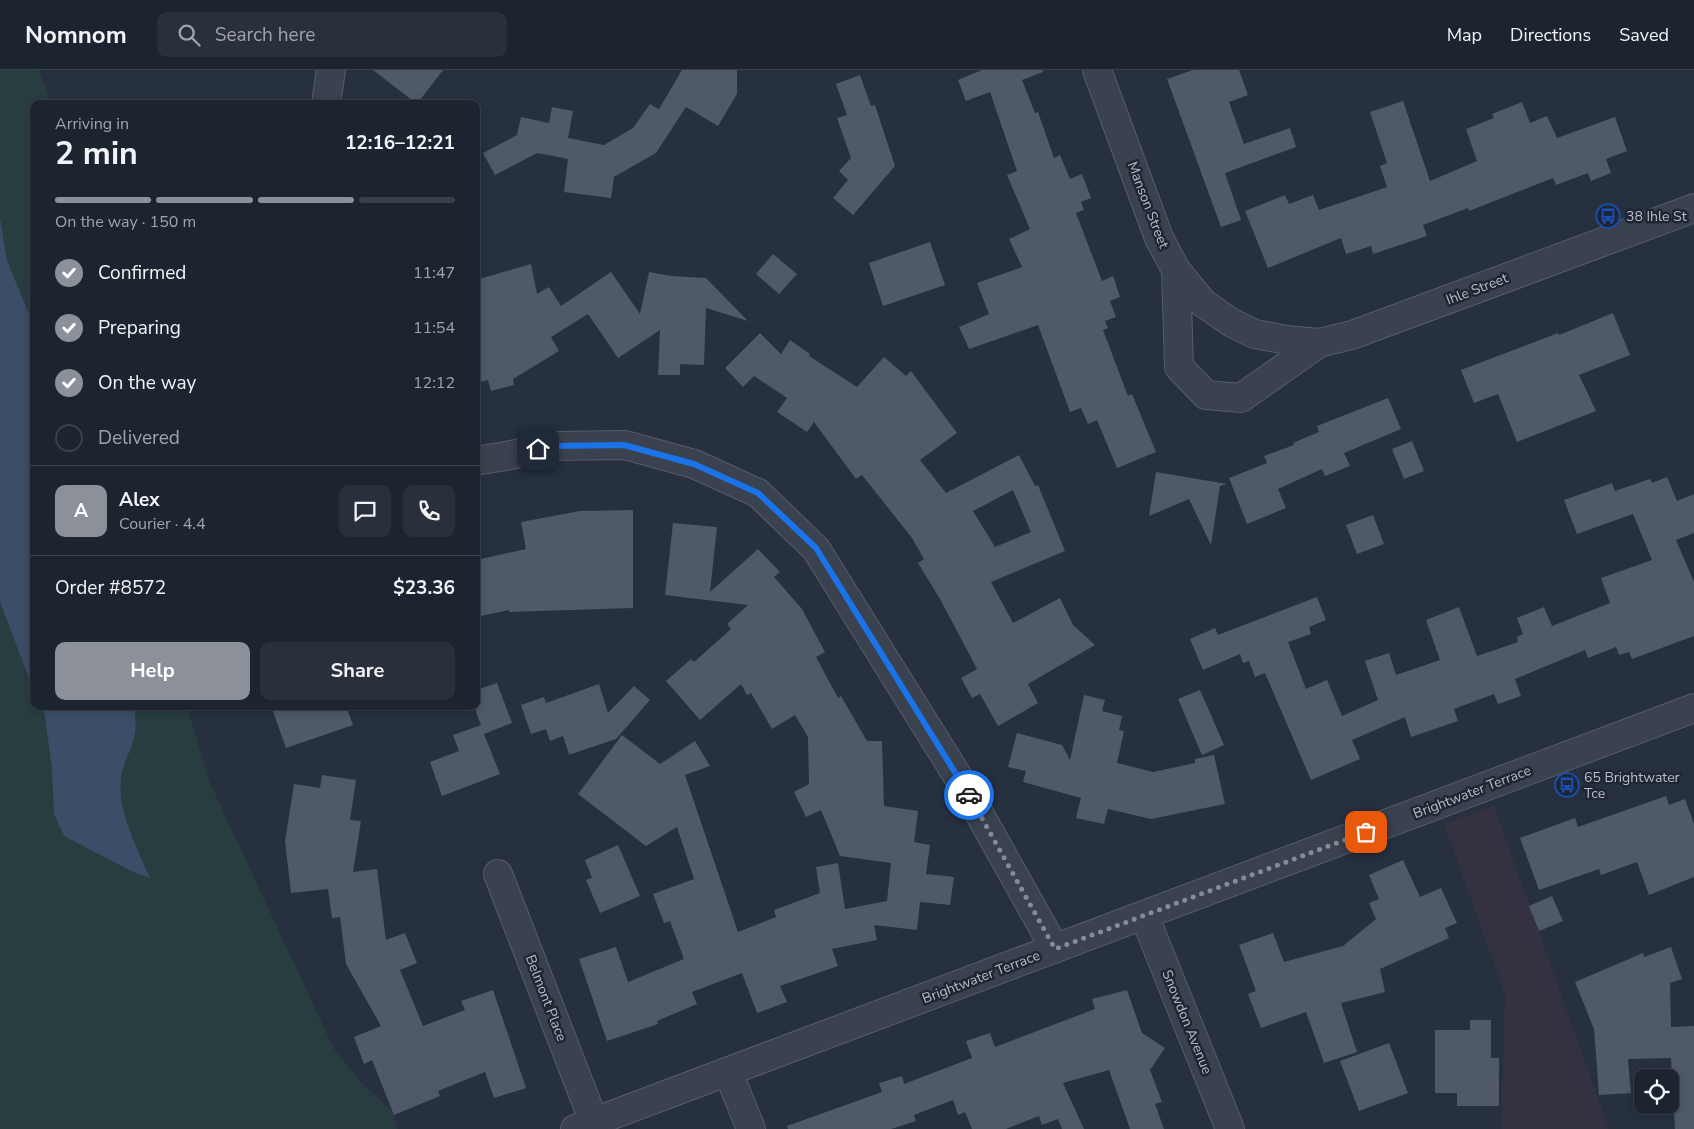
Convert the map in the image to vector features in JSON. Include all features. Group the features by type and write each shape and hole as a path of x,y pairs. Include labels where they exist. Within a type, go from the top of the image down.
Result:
{"street":[{"path":"327,100 331,70"},
{"name":"Manson Street","path":"1097,70 1159,238 1176,270 1203,303 1232,323 1255,334"},
{"name":"Ihle Street","path":"1255,334 1319,343 1352,335 1694,208"},
{"path":"1176,270 1179,367 1206,395 1241,398 1319,343"},
{"path":"480,460 553,446 624,445 694,464 758,493 816,548 965,788 1055,949"},
{"name":"Brightwater Terrace","path":"585,1125 1694,708"},
{"name":"Belmont Place","path":"498,874 585,1125"},
{"name":"Snowdon Avenue","path":"1144,915 1230,1129"},
{"path":"728,1072 752,1129"}],"shaded area":[{"path":"1494,806 1609,1129 1501,1129 1505,995 1444,824"}],"green space":[{"path":"0,70 39,70 50,100 30,100 30,710 188,710 209,781 334,1049 361,1082 393,1112 397,1129 0,1129"}],"water":[{"path":"0,218 7,261 30,316 30,681 0,602"},
{"path":"43,710 134,710 135,733 121,778 122,804 129,829 150,878 133,872 64,836 54,814 52,769"}],"building":[{"path":"373,70 443,70 420,100 412,100"},
{"path":"682,70 737,70 737,94 718,126 686,107 656,153 614,177 611,198 564,192 568,159 537,153 495,175 483,153 517,135 521,117 549,123 552,107 573,111 568,138 604,145 633,128 650,104 659,109"},
{"path":"982,70 1042,70 1043,72 1022,80 1035,113 1038,112 1054,158 1060,155 1070,179 1082,174 1091,198 1081,202 1084,210 1076,213 1102,281 1113,276 1120,297 1110,301 1116,317 1105,321 1108,328 1103,330 1128,396 1132,394 1156,452 1117,468 1097,420 1088,424 1081,408 1070,412 1038,325 969,349 959,327 989,314 977,283 1022,267 1009,239 1030,229 1007,175 1017,171 990,92 966,101 958,80"},
{"path":"1193,70 1239,70 1248,95 1229,102 1244,144 1290,128 1296,147 1225,173 1241,220 1221,227 1167,79"},
{"path":"860,75 871,106 875,105 895,166 853,215 833,198 848,180 839,171 851,158 837,118 847,115 836,84"},
{"path":"1403,101 1430,181 1477,161 1466,129 1494,118 1492,114 1522,102 1530,123 1547,116 1557,138 1615,117 1627,151 1606,159 1611,173 1591,181 1588,173 1556,185 1553,178 1469,211 1468,208 1423,225 1427,236 1373,254 1371,246 1346,254 1341,238 1268,268 1245,211 1285,195 1289,204 1313,195 1319,210 1387,187 1380,166 1387,163 1370,112"},
{"path":"930,242 945,285 883,306 869,263"},
{"path":"773,254 797,274 779,294 756,274"},
{"path":"531,264 537,294 549,287 561,306 611,272 640,314 649,272 671,276 706,278 748,321 706,308 704,365 680,364 680,375 658,375 660,330 618,358 588,314 551,337 559,351 513,379 514,385 491,391 488,380 480,382 480,279"},
{"path":"1613,313 1630,355 1579,375 1596,411 1517,442 1498,394 1474,403 1461,370 1558,333 1559,335"},
{"path":"760,333 781,354 790,340 810,354 809,356 857,387 884,357 906,376 911,371 957,433 920,460 946,493 1019,455 1035,486 1038,485 1065,551 991,582 1013,623 1060,598 1073,625 1095,645 1028,684 1038,703 998,726 980,694 972,698 961,678 977,669 940,599 918,563 924,559 912,538 862,475 856,479 814,422 807,432 777,412 787,398 754,376 743,387 725,368","holes":["1013,490 1031,532 995,547 973,511"]},
{"path":"1388,398 1401,429 1344,453 1350,466 1325,476 1322,469 1278,489 1286,508 1247,524 1229,478 1267,463 1264,456 1294,445 1293,443 1319,432 1317,426"},
{"path":"1412,441 1424,471 1404,479 1392,449"},
{"path":"1156,472 1227,484 1220,486 1211,545 1189,499 1149,516"},
{"path":"1667,477 1677,501 1694,494 1694,533 1676,540 1694,582 1694,636 1632,659 1629,652 1619,655 1616,647 1588,658 1585,650 1515,679 1521,696 1498,704 1494,694 1454,709 1458,721 1411,737 1405,717 1352,740 1360,759 1311,780 1265,673 1255,677 1249,661 1243,663 1240,654 1203,670 1190,639 1215,628 1218,635 1317,597 1326,620 1309,627 1311,634 1288,642 1306,689 1327,680 1342,716 1378,700 1365,661 1389,653 1396,675 1440,660 1426,620 1459,607 1477,656 1518,642 1517,637 1523,634 1517,618 1544,607 1552,626 1610,603 1601,578 1652,560 1633,514 1577,534 1564,500 1612,483 1615,491 1650,479 1652,483"},
{"path":"633,510 633,608 509,612 509,610 480,616 480,559 526,549 521,522 580,511"},
{"path":"1373,515 1384,544 1357,554 1346,525"},
{"path":"673,523 717,527 710,592 758,549 780,572 774,577 802,609 825,652 816,657 838,698 841,696 867,741 882,741 884,806 918,811 914,842 930,845 926,874 954,877 950,905 920,902 917,930 874,925 877,940 832,949 838,966 780,986 787,1002 757,1013 742,973 692,992 697,1004 657,1021 658,1024 607,1041 579,959 616,947 628,982 684,959 670,921 664,923 653,894 694,879 677,827 646,846 578,794 622,735 660,764 695,741 710,766 685,775 738,932 776,917 774,910 820,893 816,867 838,863 845,909 887,901 891,863 840,856 821,810 806,817 794,792 809,784 808,737 795,715 772,729 751,693 747,695 741,684 700,720 666,681 691,659 694,662 731,629 727,624 748,605 665,595"},
{"path":"497,683 512,723 484,734 500,774 442,796 430,762 459,751 453,735 481,725 476,712 476,710 480,710 480,689"},
{"path":"599,684 608,713 634,686 650,700 616,739 568,755 563,736 550,741 546,729 531,734 521,705 544,697 546,703"},
{"path":"1200,690 1224,745 1202,755 1178,699"},
{"path":"1084,695 1105,700 1102,711 1122,716 1119,730 1124,731 1117,763 1153,772 1195,763 1195,759 1214,755 1225,804 1151,819 1108,809 1104,824 1076,818 1081,798 1023,782 1026,771 1008,767 1017,733 1062,745 1070,760"},
{"path":"272,710 347,710 353,725 286,748"},
{"path":"322,775 356,780 350,820 361,821 353,872 377,869 386,940 405,933 417,963 400,970 423,1026 465,1010 461,1001 493,990 526,1088 494,1098 485,1072 438,1091 440,1096 394,1115 372,1060 364,1064 354,1037 381,1026 346,964 340,917 332,918 328,889 291,893 285,841 294,784 320,788"},
{"path":"1666,796 1669,805 1685,799 1694,824 1694,877 1649,895 1637,862 1601,875 1599,869 1539,890 1520,838 1575,818 1578,827"},
{"path":"618,845 640,896 600,913 586,880 592,878 585,860"},
{"path":"1403,860 1420,897 1441,888 1457,923 1445,928 1449,938 1380,969 1385,992 1341,1003 1357,1052 1324,1063 1306,1012 1261,1028 1248,994 1256,991 1239,945 1273,933 1284,962 1343,946 1376,919 1369,903 1379,899 1369,875"},
{"path":"1552,896 1563,921 1539,931 1529,906"},
{"path":"1671,947 1682,979 1670,983 1671,1027 1694,1026 1694,1129 1675,1129 1674,1114 1679,1114 1679,1069 1672,1069 1671,1058 1628,1059 1631,1093 1599,1095 1594,1029 1575,982 1643,953 1644,957"},
{"path":"1127,990 1142,1033 1165,1048 1150,1070 1162,1102 1155,1104 1164,1129 1130,1129 1109,1070 1063,1083 1084,1129 1062,1129 1058,1119 1042,1125 1039,1116 1006,1129 972,1129 965,1112 958,1115 953,1100 914,1115 916,1121 891,1129 788,1129 787,1126 882,1092 879,1083 902,1076 904,1084 972,1058 966,1041 990,1033 995,1047 1095,1009 1092,999"},
{"path":"1470,1020 1491,1020 1491,1058 1499,1058 1499,1106 1457,1106 1457,1093 1435,1093 1435,1030 1470,1030"},
{"path":"1389,1043 1408,1093 1359,1111 1340,1061"}],"way so far":[{"path":"969,795 1034,908 1055,949 1366,832"}],"place":[{"name":"38 Ihle St","path":"1608,216"},
{"name":"65 Brightwater Tce","path":"1567,785"}],"route":[{"path":"538,449 553,446 624,445 694,464 758,493 816,548 969,795"}]}
